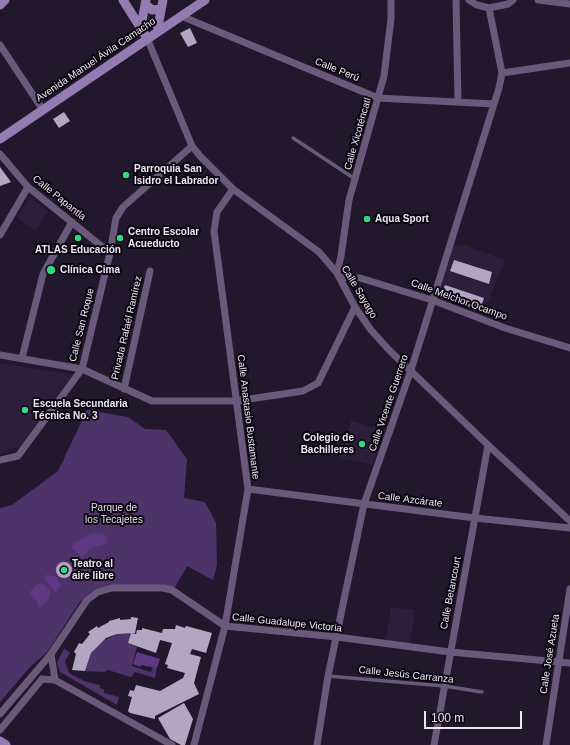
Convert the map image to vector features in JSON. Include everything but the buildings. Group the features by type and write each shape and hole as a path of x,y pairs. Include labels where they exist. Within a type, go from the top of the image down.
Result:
{"main road":[{"path":"0,5 5,0"},
{"path":"123,0 147,38"},
{"path":"157,32 163,0"},
{"name":"Avenida Manuel Ávila Camacho","path":"0,139 205,0"},
{"path":"138,44 146,2"},
{"path":"146,2 152,10 161,10"},
{"path":"0,741 6,745"}],"street":[{"name":"Calle Xicoténcatl","path":"338,275 342,256 349,200 384,76 391,19 391,0"},
{"path":"456,0 458,101"},
{"path":"469,0 477,5 489,8 508,4 513,0"},
{"path":"538,0 570,4"},
{"path":"489,8 502,73 570,64"},
{"name":"Calle Perú","path":"181,16 378,98 494,104"},
{"name":"Calle Sayago","path":"147,38 192,146 233,188 319,252 338,275 355,307 371,330 389,350 570,521"},
{"path":"0,45 43,110"},
{"name":"Calle Vicente Guerrero","path":"317,745 328,676 364,504 411,370 494,104 502,73"},
{"name":"Calle San Roque","path":"0,460 18,456 82,369 110,253 116,218 123,207 192,146"},
{"name":"Calle Papantla","path":"0,154 28,187 110,253"},
{"path":"0,235 28,187"},
{"name":"Calle Anastasio Bustamante","path":"194,745 225,626 248,489 214,231 217,212 233,188"},
{"path":"22,358 43,274 72,222"},
{"name":"Privada Rafaél Ramírez","path":"124,389 150,271"},
{"name":"Calle Melchor Ocampo","path":"338,275 360,278 432,300 505,328 570,348"},
{"path":"0,355 82,369 152,401 236,401 303,391 318,383 355,307"},
{"name":"Calle Betancourt","path":"434,745 488,445"},
{"name":"Calle Azcárate","path":"248,489 475,518 570,528"},
{"name":"Calle Guadalupe Victoria","path":"0,714 34,672 51,654 88,600 98,592 112,588 163,588 172,590 225,626 337,637 450,652 570,663"},
{"name":"Calle José Azueta","path":"546,745 560,662 570,589"},
{"path":"51,654 55,680"},
{"path":"34,672 38,673 42,679"},
{"path":"42,679 55,680 172,745"},
{"path":"0,730 42,679"}],"lane":[{"path":"293,138 355,179"},
{"name":"Calle Jesús Carranza","path":"328,676 444,686 482,692"}],"shaded area":[{"path":"30,197 48,211 36,231 17,217"},
{"path":"464,245 505,260 484,311 435,298 451,246"},
{"name":"Escuela Secundaria Técnica No. 3","path":"0,363 75,375 24,446 0,453"},
{"name":"Colegio de Bachilleres","path":"351,421 384,430 373,465 341,458"},
{"path":"95,533 104,534 108,539 106,544 91,548 82,558 71,546 87,535"},
{"path":"48,574 52,577 56,576 61,585 56,592 43,578"},
{"path":"42,583 50,590 50,595 47,602 39,608 36,600 29,593 37,584"},
{"path":"391,607 415,610 410,646 385,643"},
{"path":"137,652 160,659 157,668 141,665 141,667 133,664"}],"green space":[{"name":"Parque de los Tecajetes","path":"87,410 128,417 145,429 166,430 187,459 184,498 205,502 216,523 217,565 213,580 187,566 174,589 111,585 90,593 79,603 48,651 30,667 0,702 0,508 12,505 58,471"},
{"path":"131,633 128,643 137,647 132,666 151,672 153,666 157,668 155,678 135,672 131,677 108,670 104,672 85,671 91,653 101,642 117,634"},
{"path":"64,648 70,653 65,661 69,673 84,681 100,685 100,688 104,690 104,693 119,697 117,705 60,672 57,663"}],"place":[{"name":"Parroquia San Isidro el Labrador","path":"126,175"},
{"name":"Aqua Sport","path":"367,219"},
{"name":"ATLAS Educación","path":"78,238"},
{"name":"Centro Escolar Acueducto","path":"120,238"},
{"name":"Clínica Cima","path":"51,270"},
{"name":"Escuela Secundaria Técnica No. 3","path":"25,410"},
{"name":"Colegio de Bachilleres","path":"362,444"},
{"name":"Teatro al aire libre","path":"64,570"}]}
